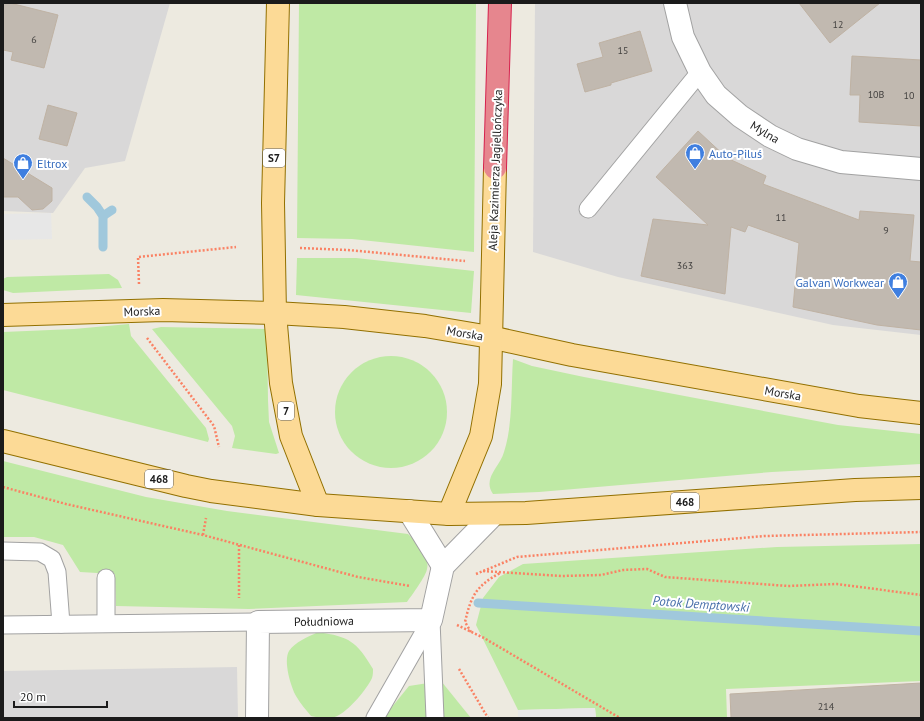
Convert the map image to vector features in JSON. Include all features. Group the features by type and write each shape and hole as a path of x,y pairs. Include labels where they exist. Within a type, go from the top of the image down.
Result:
{"highway":[{"name":"Aleja Kazimierza Jagiellończyka","path":"495,168 500,3"}],"main road":[{"name":"S7","path":"275,313 273,203 278,3"},
{"name":"Aleja Kazimierza Jagiellończyka","path":"450,514 481,436 490,384 495,168"},
{"name":"Morska","path":"3,316 163,310 275,313 344,317 425,326 490,337 572,355 828,401 921,413"},
{"name":"7","path":"275,313 280,382 291,436 318,506"},
{"name":"468","path":"3,440 192,487 318,506 450,514 526,514 855,490 921,488"}],"street":[{"name":"Mylna","path":"675,3 684,38 700,72 716,95 740,116 770,136 797,150 841,162 921,169"},
{"path":"409,511 443,566"},
{"path":"431,620 443,566 494,514"},
{"name":"Południowa","path":"258,622 431,620"},
{"path":"257,718 258,622"}],"lane":[{"path":"588,209 700,72"},
{"path":"3,551 40,552 52,559 57,572 62,624"},
{"path":"106,578 106,623"},
{"path":"375,718 431,620"},
{"path":"431,620 435,718"},
{"path":"3,625 258,622"}],"path":[{"path":"140,290 138,257 236,247"},
{"path":"298,248 348,250 468,261"},
{"path":"144,332 214,426 219,447"},
{"path":"3,487 66,504 203,535 358,577 415,587"},
{"path":"203,535 206,514"},
{"path":"475,575 480,571 516,557 765,536 921,532"},
{"path":"480,571 560,576 601,575 623,570 647,569 665,577 788,586 837,584 921,595"},
{"path":"500,572 488,580 476,592 470,603 465,622 471,632 491,642 620,718"}],"shaded area":[{"path":"3,3 170,3 125,161 85,168 53,213 3,211"},
{"path":"535,3 921,3 921,335 833,325 618,277 533,252"},
{"path":"51,213 52,239 3,240 3,214"},
{"path":"237,667 238,718 3,718 3,671"},
{"path":"595,708 596,718 518,718 518,710"}],"green space":[{"path":"299,3 476,3 474,252 352,239 297,238"},
{"path":"297,258 356,258 474,271 471,313 296,295"},
{"path":"109,274 118,280 122,288 13,293 3,290 3,279 7,277"},
{"path":"129,324 131,336 206,428 209,439 208,442 3,390 3,332 74,329"},
{"path":"161,327 267,329 269,422 279,453 276,454 232,448 235,436 232,426 152,329"},
{"path":"391,356 412,360 431,372 443,391 447,412 443,433 431,452 412,464 391,468 370,464 351,452 339,433 335,412 339,391 351,372 370,360"},
{"path":"513,359 532,366 584,377 838,425 921,434 921,464 772,472 539,492 493,494 490,488 491,478 504,452 509,430"},
{"path":"3,461 146,497 227,511 408,534 419,545 425,555 427,560 427,569 422,581 407,602 249,609 116,606 115,574 80,572 63,545 34,537 3,537"},
{"path":"921,544 921,681 726,689 727,718 596,718 595,708 518,710 476,625 483,598 499,577 523,564 777,547"},
{"path":"318,632 338,636 357,646 373,669 372,678 358,698 343,712 333,718 311,716 296,696 288,674 287,655 289,651 298,642"},
{"path":"441,681 471,718 383,718 409,686"}],"building":[{"path":"3,3 10,3 58,15 44,68 11,60 13,52 3,50"},
{"path":"799,3 880,3 830,43"},
{"path":"640,31 652,71 585,92 577,64 603,57 599,43"},
{"path":"852,56 921,60 921,126 859,122 860,95 850,95"},
{"path":"48,105 77,113 67,146 39,139"},
{"path":"698,131 727,158 766,176 763,184 859,220 860,211 914,215 910,261 921,262 921,330 877,325 793,307 799,243 748,225 745,232 731,227 725,294 641,276 653,219 708,225 656,177"},
{"path":"3,158 52,188 52,201 43,209 32,210 18,197 3,197"},
{"path":"921,683 921,718 731,718 730,694"}],"waterway":[{"name":"Potok Demptowski","path":"87,197 97,207 103,216 103,247"},
{"path":"103,216 112,210"},
{"name":"Potok Demptowski","path":"478,603 921,631"}],"place":[{"name":"Auto-Piluś","path":"695,170"},
{"name":"Eltrox","path":"23,180"},
{"name":"Galvan Workwear","path":"898,299"}]}
